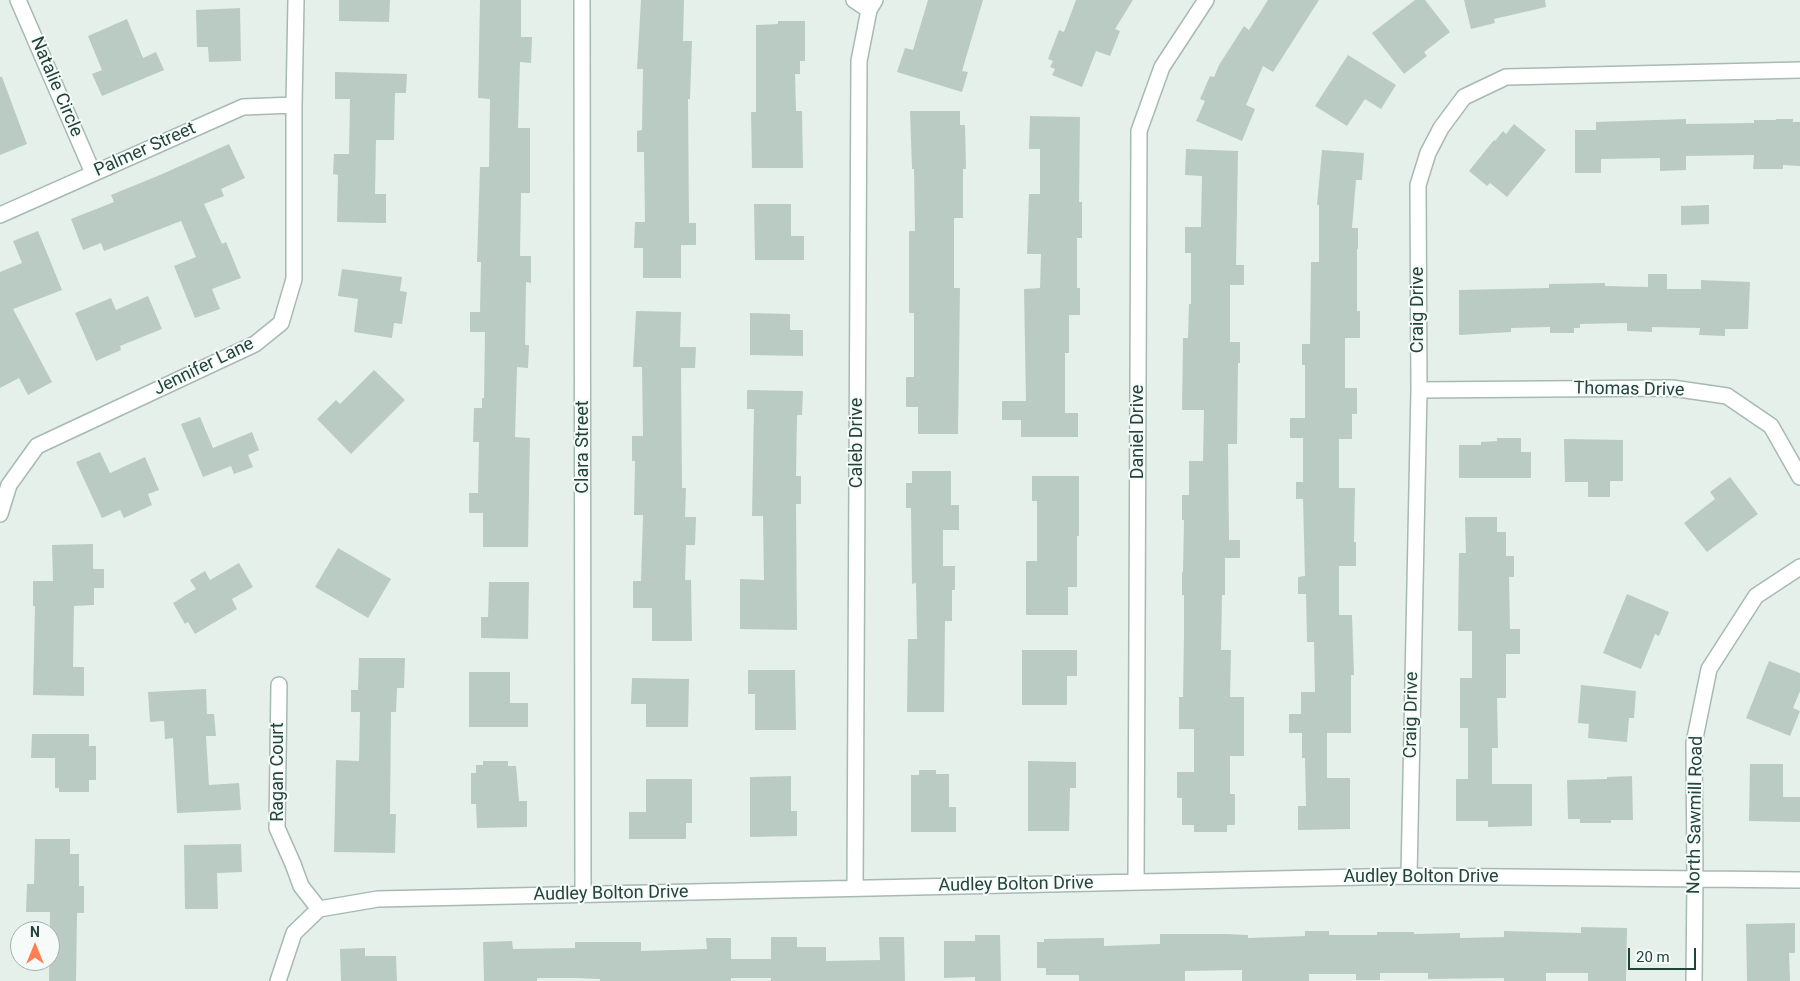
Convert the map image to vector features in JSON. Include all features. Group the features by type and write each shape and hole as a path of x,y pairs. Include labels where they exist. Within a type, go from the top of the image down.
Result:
{"street":[{"name":"Natalie Circle","path":"18,0 93,173"},
{"name":"Jennifer Lane","path":"0,514 9,486 37,446 255,344 281,323 294,279 296,0"},
{"name":"Clara Street","path":"582,0 583,894"},
{"path":"854,0 872,5"},
{"name":"Daniel Drive","path":"1136,882 1139,131 1162,67 1206,0"},
{"name":"Caleb Drive","path":"855,888 859,60 872,5"},
{"name":"Craig Drive","path":"1409,876 1419,390 1418,185 1428,153 1441,128 1464,97 1506,77 1800,70"},
{"name":"Palmer Street","path":"0,215 243,107 294,105"},
{"name":"Thomas Drive","path":"1419,390 1672,388 1727,396 1771,426 1800,477"},
{"name":"North Sawmill Road","path":"1694,981 1694,743 1708,668 1756,596 1800,567"},
{"name":"Ragan Court","path":"279,685 277,828 301,886 319,908"},
{"name":"Audley Bolton Drive","path":"319,908 378,899 1409,876 1800,880"},
{"path":"278,981 278,976 294,933 319,908"}],"building":[{"path":"339,0 390,0 389,22 339,21"},
{"path":"480,0 521,0 521,37 532,37 531,63 520,62 518,128 530,128 530,193 521,193 520,256 531,256 531,283 526,282 525,345 529,345 528,368 517,367 515,437 530,438 528,547 483,547 483,513 469,513 469,493 478,493 479,442 473,442 474,408 482,408 482,398 484,398 485,332 470,332 470,312 480,312 481,262 477,262 480,167 489,167 490,99 478,98"},
{"path":"641,0 684,0 683,41 692,41 690,99 688,99 689,223 696,223 696,245 681,245 681,278 643,278 643,248 634,248 635,222 645,222 644,152 637,152 637,131 642,130 643,69 637,69"},
{"path":"928,0 983,0 962,71 968,72 962,92 897,72 905,48 913,50"},
{"path":"1076,0 1133,0 1115,29 1120,31 1110,56 1096,51 1082,87 1052,75 1055,69 1050,67 1053,61 1048,59 1059,30 1064,32"},
{"path":"1268,0 1319,0 1273,72 1263,66 1246,105 1255,109 1242,141 1196,121 1205,101 1200,99 1210,76 1214,77 1219,65 1244,26 1249,30"},
{"path":"1415,0 1425,0 1450,32 1424,52 1427,56 1404,74 1372,33"},
{"path":"1464,0 1545,0 1546,7 1494,19 1495,23 1471,29"},
{"path":"240,8 241,61 209,62 208,47 197,47 196,10"},
{"path":"127,19 143,58 156,52 164,70 102,96 92,74 102,70 88,36"},
{"path":"778,21 805,21 805,61 800,61 800,74 795,74 796,111 802,111 803,168 752,168 751,112 756,112 756,25 778,24"},
{"path":"1348,55 1396,85 1381,109 1365,99 1347,126 1315,106"},
{"path":"335,72 407,74 406,93 395,93 394,140 376,140 375,194 386,194 386,223 337,222 338,175 333,174 334,154 349,154 350,99 335,99"},
{"path":"0,77 2,77 27,144 0,155"},
{"path":"910,111 960,111 960,125 965,125 966,169 963,169 963,218 954,218 954,288 960,288 958,434 918,434 918,407 906,407 906,377 914,377 914,313 909,313 909,231 915,231 914,169 912,169"},
{"path":"1030,116 1080,117 1079,202 1082,202 1082,238 1077,238 1077,288 1080,288 1080,315 1069,315 1069,353 1065,353 1065,413 1078,413 1078,437 1021,437 1021,420 1002,420 1002,401 1026,401 1024,289 1040,288 1041,254 1027,254 1029,194 1040,194 1040,149 1029,149"},
{"path":"1686,119 1686,124 1754,123 1754,120 1793,119 1793,122 1800,122 1800,166 1783,165 1783,169 1753,169 1754,155 1686,156 1686,170 1660,171 1660,158 1601,159 1601,173 1575,173 1575,130 1596,130 1596,122"},
{"path":"1514,124 1546,150 1507,197 1490,183 1487,186 1469,171 1494,140 1503,131 1506,134"},
{"path":"229,144 245,178 221,189 224,196 204,204 222,244 226,242 241,278 212,289 220,309 195,318 174,266 196,257 181,221 104,251 101,243 83,250 71,219 114,202 111,195"},
{"path":"1186,149 1238,151 1236,265 1244,265 1244,285 1230,285 1230,342 1240,342 1240,363 1238,363 1237,444 1228,444 1229,540 1240,540 1240,558 1225,558 1225,595 1222,595 1221,650 1231,650 1230,697 1244,697 1244,756 1230,756 1230,794 1235,794 1235,825 1227,825 1227,832 1194,832 1194,825 1182,825 1182,798 1177,798 1177,772 1194,772 1194,729 1179,729 1179,697 1183,697 1184,636 1182,572 1184,520 1182,520 1182,495 1189,495 1189,461 1203,461 1204,410 1182,410 1183,338 1188,338 1189,304 1191,304 1191,253 1185,253 1185,227 1201,227 1202,176 1185,175"},
{"path":"1322,150 1364,153 1362,180 1356,180 1352,228 1358,228 1357,311 1360,311 1360,338 1345,338 1345,388 1357,388 1357,414 1352,414 1352,439 1339,439 1339,488 1355,488 1354,542 1356,542 1356,566 1339,566 1339,615 1352,615 1354,675 1351,675 1351,733 1327,733 1327,778 1350,778 1350,829 1298,830 1298,806 1306,806 1305,758 1302,758 1302,733 1289,733 1289,714 1301,714 1301,692 1315,692 1314,642 1307,642 1306,594 1298,594 1298,577 1305,576 1303,499 1296,499 1296,482 1303,482 1303,438 1290,438 1290,418 1305,418 1305,365 1302,365 1302,344 1310,344 1311,262 1319,262 1319,205 1317,205"},
{"path":"754,204 791,204 791,236 804,236 804,260 755,260"},
{"path":"1709,205 1709,224 1681,225 1681,206"},
{"path":"38,231 62,290 13,309 52,382 28,395 19,378 0,388 0,272 22,263 13,241"},
{"path":"342,269 402,277 400,291 407,292 402,324 394,323 392,338 354,332 358,299 338,296"},
{"path":"1648,274 1667,274 1667,289 1701,289 1701,280 1750,282 1748,329 1725,329 1725,336 1699,335 1700,328 1652,327 1652,332 1627,331 1627,323 1580,324 1580,328 1574,328 1574,333 1550,333 1550,327 1511,328 1511,332 1459,335 1459,290 1549,288 1549,284 1605,283 1605,286 1648,287"},
{"path":"148,296 162,329 120,346 121,350 96,361 75,313 111,298 116,310"},
{"path":"636,311 681,312 680,347 696,347 695,368 681,368 682,488 686,488 685,517 696,517 695,545 686,545 685,580 691,580 692,641 652,641 652,608 633,608 633,581 641,581 643,515 634,515 635,461 632,461 632,436 643,436 642,367 633,367"},
{"path":"750,313 790,314 790,330 803,330 803,356 750,355"},
{"path":"374,370 405,400 351,454 317,419 336,400 340,404"},
{"path":"747,390 803,391 802,415 797,415 796,476 801,476 801,504 796,504 797,630 740,629 740,579 764,580 763,516 752,516 754,409 747,409"},
{"path":"200,417 213,448 252,432 259,450 248,455 253,467 234,474 231,466 203,477 181,424"},
{"path":"1497,438 1521,438 1521,452 1531,452 1531,478 1459,478 1459,445 1481,445 1481,442 1497,441"},
{"path":"1564,439 1623,440 1623,481 1610,481 1610,497 1588,497 1588,482 1565,482"},
{"path":"100,452 110,473 145,457 159,490 148,494 152,505 124,518 120,510 102,518 76,462"},
{"path":"912,471 951,471 951,505 959,505 959,530 943,530 943,566 955,566 955,590 952,590 952,621 945,621 944,712 907,712 908,639 917,639 916,583 912,584 911,508 906,508 906,483 912,483"},
{"path":"1032,476 1079,476 1077,587 1068,587 1068,615 1026,615 1026,561 1037,561 1037,501 1032,501"},
{"path":"1730,477 1758,514 1707,552 1684,523 1715,499 1710,492"},
{"path":"1465,517 1497,517 1497,532 1506,532 1506,556 1514,556 1514,577 1509,577 1510,629 1520,629 1520,654 1506,654 1506,698 1497,698 1498,748 1492,748 1492,784 1532,784 1532,826 1488,827 1488,821 1456,821 1456,779 1468,779 1468,728 1460,728 1460,678 1472,678 1472,631 1458,631 1459,553 1466,553"},
{"path":"93,544 93,569 104,569 104,588 94,588 94,605 74,606 73,667 84,667 84,696 33,695 35,606 33,606 33,581 53,581 52,545"},
{"path":"338,548 391,579 368,618 315,587"},
{"path":"239,563 253,587 232,599 237,609 195,634 188,622 185,624 173,603 196,589 190,580 205,571 210,580"},
{"path":"489,582 529,582 528,639 481,638 481,617 488,617"},
{"path":"1627,594 1669,612 1659,636 1655,634 1641,669 1603,653"},
{"path":"1022,650 1077,650 1077,676 1067,676 1067,705 1022,705"},
{"path":"359,658 405,658 404,688 397,688 396,712 391,712 390,814 396,814 395,853 334,852 336,760 359,761 360,712 351,712 351,690 358,690"},
{"path":"1769,661 1800,673 1800,691 1793,708 1800,711 1790,736 1746,718"},
{"path":"748,670 795,670 796,730 755,730 755,694 748,694"},
{"path":"469,672 510,672 510,703 528,703 528,727 469,727"},
{"path":"632,678 689,679 688,727 646,727 646,704 631,704"},
{"path":"1581,685 1636,691 1634,718 1629,718 1627,742 1588,738 1589,724 1578,723"},
{"path":"206,689 207,714 214,714 216,736 206,736 209,785 239,783 241,810 177,813 173,738 165,739 164,721 150,722 148,692"},
{"path":"32,734 89,734 89,746 96,746 96,780 89,780 89,792 59,792 59,788 55,788 55,758 31,758"},
{"path":"483,761 508,761 508,766 516,766 519,801 527,801 527,827 477,828 476,804 471,804 471,773 476,773 476,765 483,765"},
{"path":"1028,761 1076,762 1076,788 1070,788 1069,831 1028,831"},
{"path":"1750,764 1783,764 1783,797 1800,797 1800,822 1749,821"},
{"path":"919,770 936,770 936,774 949,774 949,807 956,807 956,832 911,832 911,775 919,775"},
{"path":"791,776 791,811 797,811 797,836 750,837 750,777"},
{"path":"1632,776 1633,820 1611,820 1611,823 1580,823 1580,819 1568,819 1567,780"},
{"path":"646,779 692,779 692,823 686,823 686,839 629,839 629,812 646,812"},
{"path":"35,839 70,839 70,854 79,854 79,886 84,886 84,913 77,913 76,981 49,981 49,971 60,971 60,921 50,921 50,912 26,912 27,884 34,884"},
{"path":"241,844 242,872 217,873 218,909 185,909 184,845"},
{"path":"1795,923 1795,953 1789,953 1790,981 1747,981 1746,924"},
{"path":"1581,927 1627,928 1626,981 1588,981 1588,973 1546,973 1546,981 1504,981 1504,978 1428,979 1428,973 1380,973 1380,980 1356,980 1356,974 1309,974 1309,981 1242,981 1242,970 1185,971 1185,981 1079,981 1079,975 1046,975 1046,968 1037,968 1037,942 1044,942 1044,939 1104,938 1104,946 1160,944 1160,934 1248,935 1248,938 1305,936 1305,931 1329,931 1329,935 1377,935 1377,932 1414,932 1414,934 1460,933 1460,938 1504,937 1504,931 1581,933"},
{"path":"975,935 1000,935 1001,981 975,981 975,977 944,978 944,941 975,941"},
{"path":"771,937 797,937 797,947 826,947 826,961 880,960 879,937 904,937 905,981 771,981 771,978 731,978 731,981 600,981 600,979 537,978 537,981 484,981 483,942 512,941 513,949 575,948 575,942 641,942 641,951 707,949 706,938 731,938 731,959 771,959"},
{"path":"365,948 365,956 396,956 397,981 341,981 340,949"}]}
